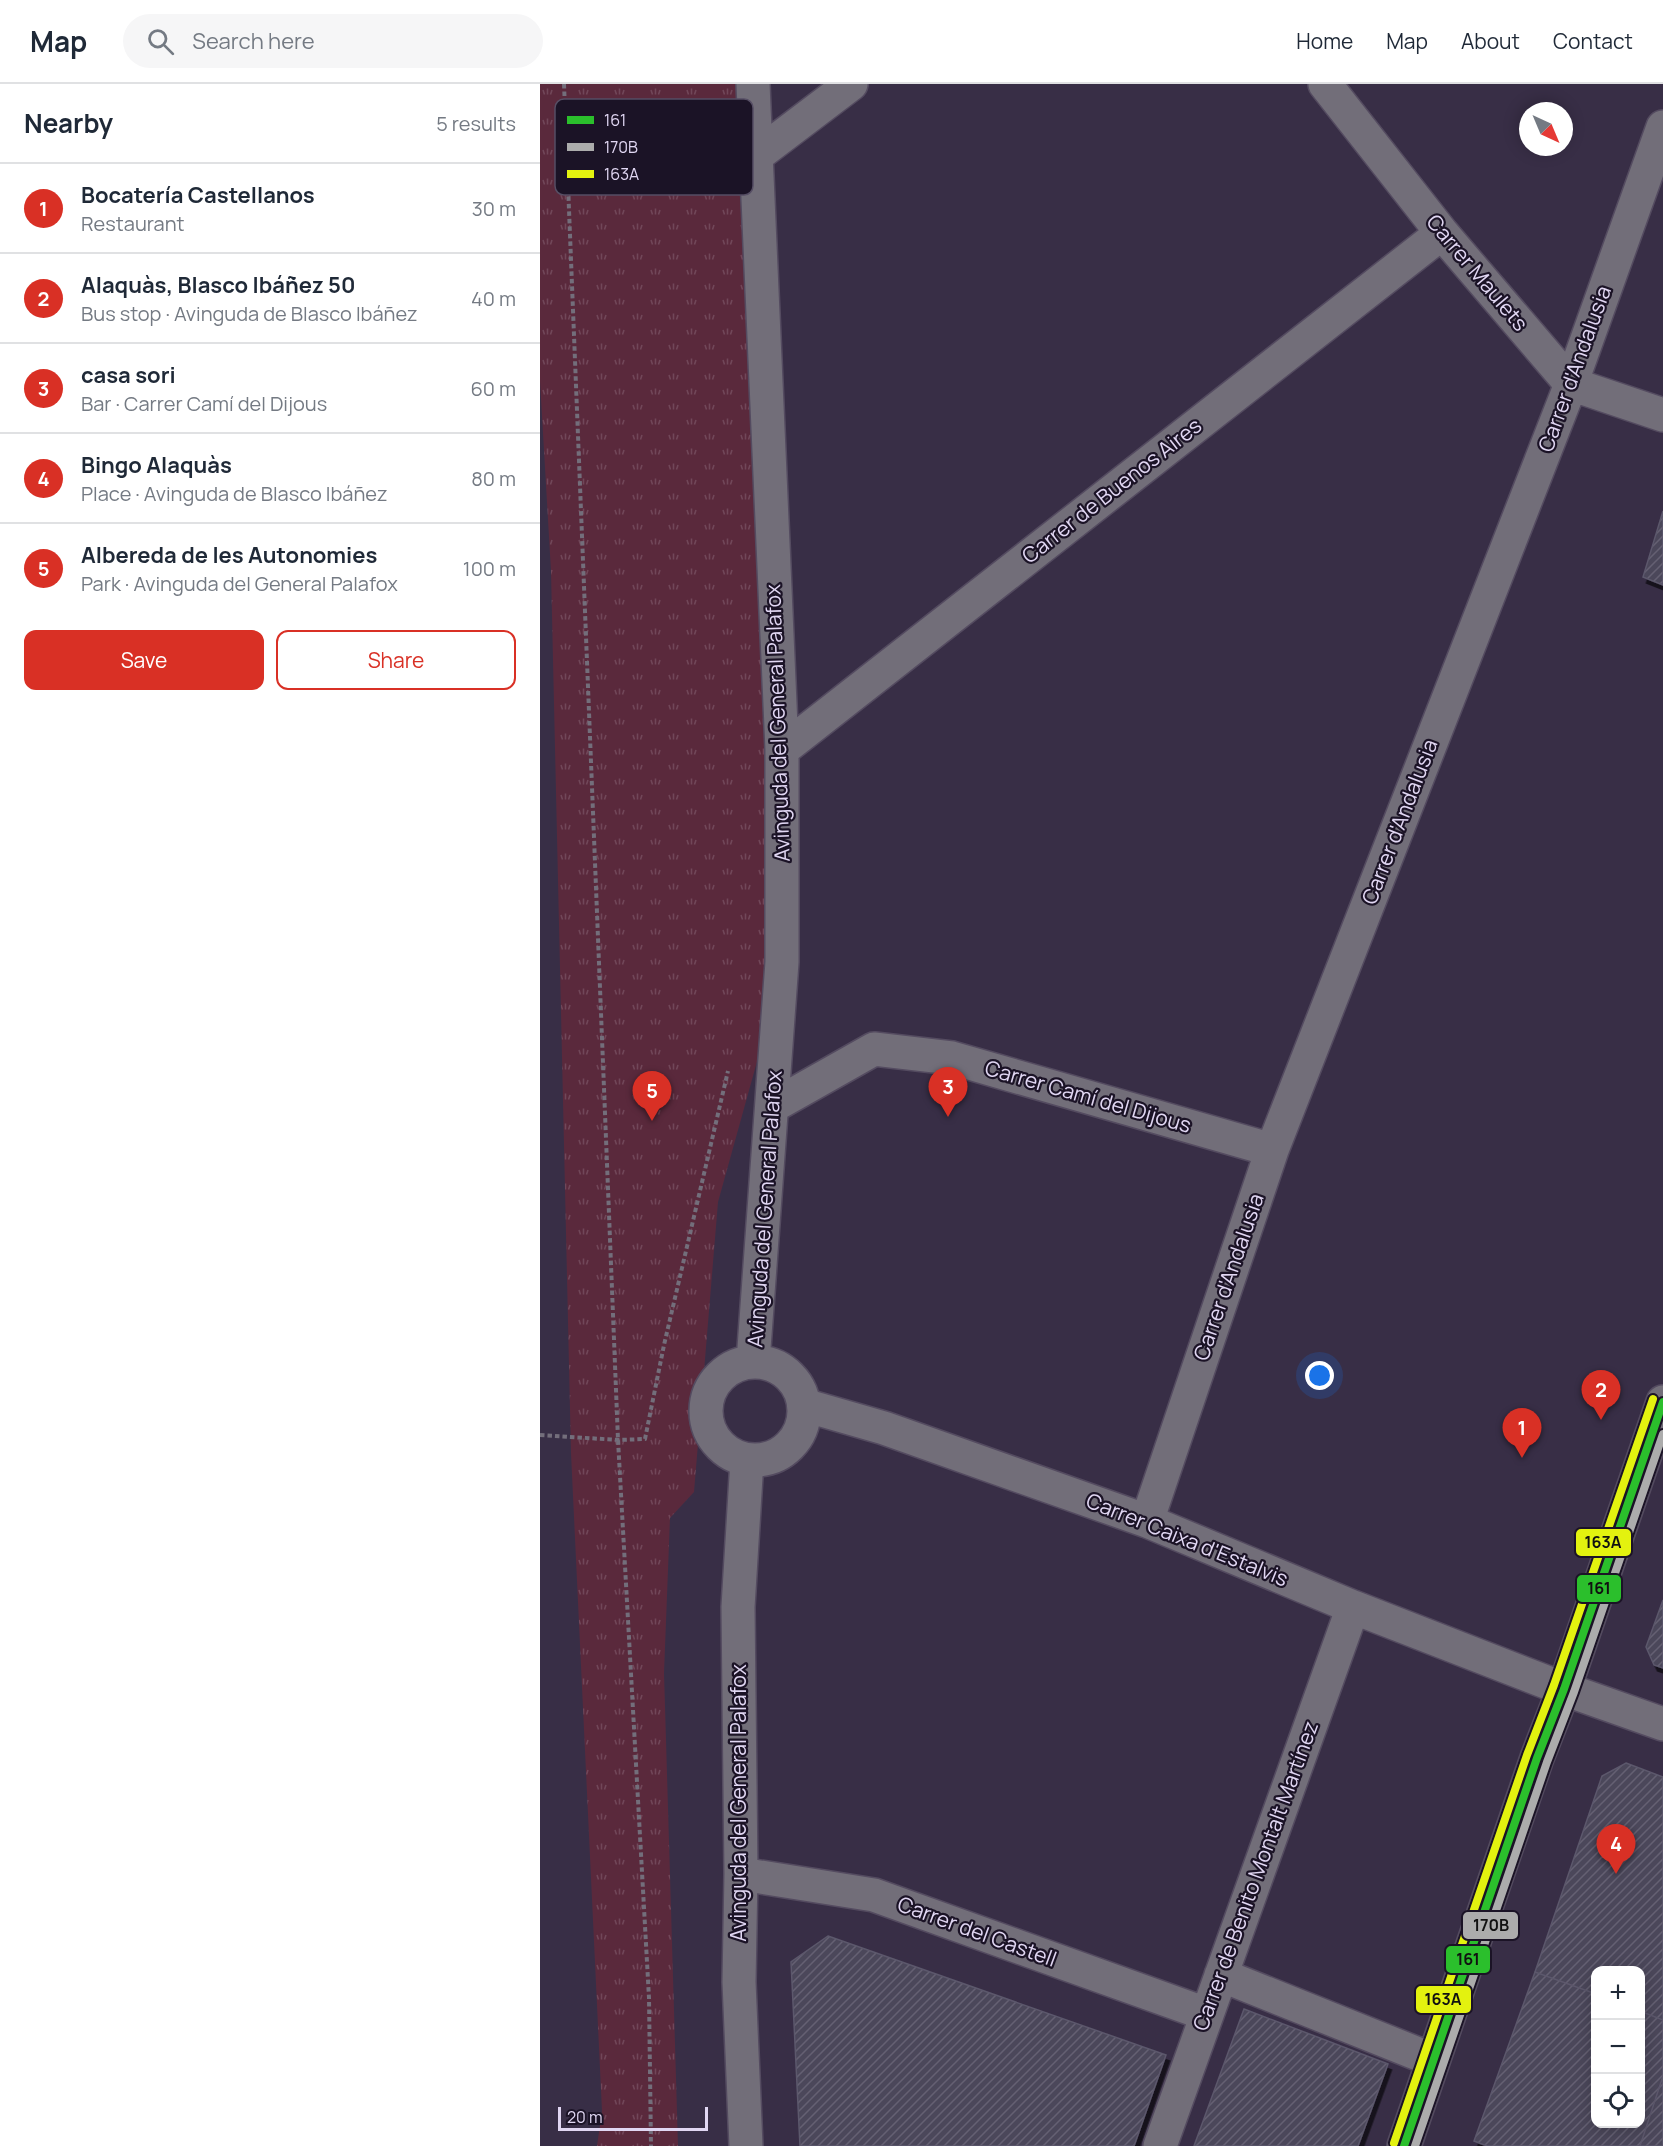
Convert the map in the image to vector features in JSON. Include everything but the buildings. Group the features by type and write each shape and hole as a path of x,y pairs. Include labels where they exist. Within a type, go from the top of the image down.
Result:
{"street":[{"name":"Avinguda del General Palafox","path":"753,84 782,750 782,962 753,1362"},
{"path":"756,156 851,84"},
{"name":"Carrer Maulets","path":"1325,84 1442,233 1571,384"},
{"name":"Carrer d'Andalusia","path":"1147,1521 1272,1150 1571,384 1663,127"},
{"name":"Carrer de Buenos Aires","path":"782,750 1442,233"},
{"path":"1571,384 1663,415"},
{"name":"Carrer Camí del Dijous","path":"773,1106 874,1049 952,1058 1272,1150"},
{"path":"753,1362 777,1366 788,1374 802,1394 804,1405 802,1428 789,1447 770,1459 747,1460 724,1450 714,1440 705,1415 710,1389 718,1379 728,1370 740,1364 753,1362"},
{"path":"1404,2146 1537,1758 1564,1689 1663,1402"},
{"name":"Carrer Caixa d'Estalvis","path":"804,1405 884,1428 1147,1521 1353,1607 1564,1689 1663,1724"},
{"name":"Avinguda del General Palafox","path":"746,2146 739,1982 741,1874 738,1607 747,1460"},
{"name":"Carrer de Benito Montalt Martínez","path":"1160,2146 1353,1607"},
{"name":"Carrer del Castell","path":"741,1874 874,1895 1206,2014"},
{"path":"1221,1975 1433,2060"}],"path":[{"path":"564,84 565,99"},
{"path":"568,195 618,1440 649,1998 651,2146"},
{"path":"540,1435 618,1440 645,1439 664,1345 729,1067"}],"green space":[{"path":"540,84 751,84 752,99 555,99 555,195 753,195 753,127 782,750 763,1040 718,1202 694,1492 670,1518 664,1673 678,2146 597,2146 602,2111 571,1453 551,571 540,381"}],"transit line":[{"name":"163A","path":"1394,2143 1527,1755 1554,1685 1653,1399"},
{"name":"161","path":"1404,2146 1537,1758 1564,1689 1663,1402"},
{"name":"170B","path":"1415,2146 1663,1434"}],"place":[{"name":"casa sori","path":"948,1117"},
{"name":"Albereda de les Autonomies","path":"652,1121"},
{"name":"Alaquàs, Blasco Ibáñez 50","path":"1601,1420"},
{"name":"Bocatería Castellanos","path":"1522,1458"},
{"name":"Bingo Alaquàs","path":"1616,1874"}]}
